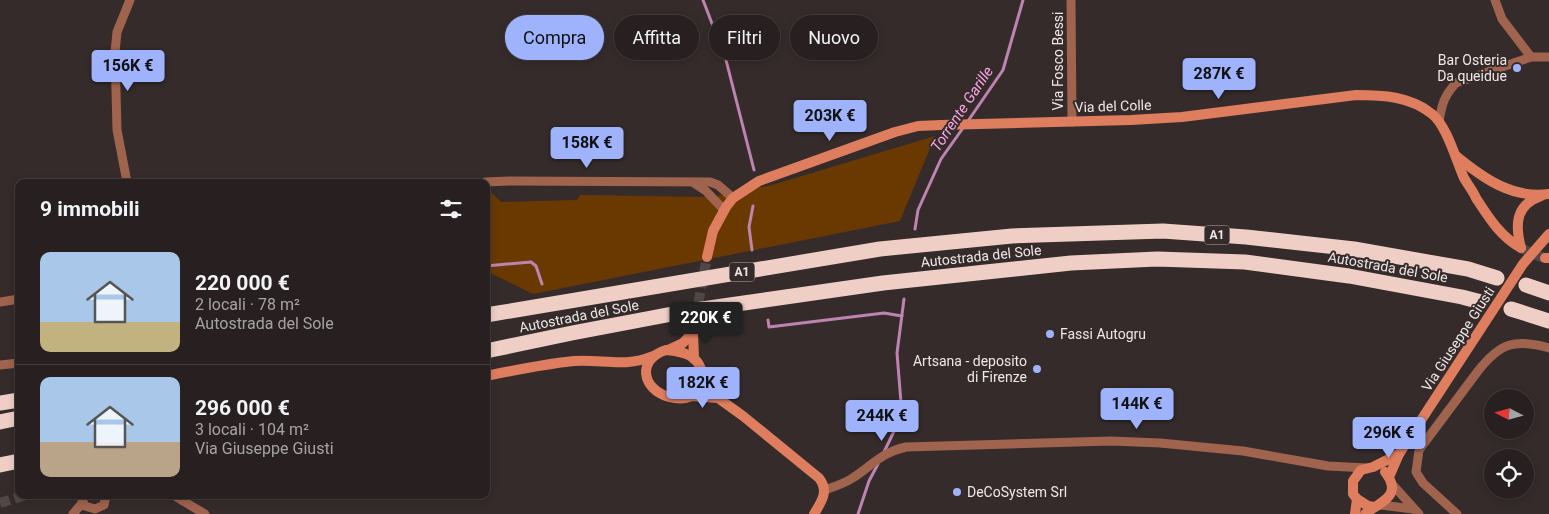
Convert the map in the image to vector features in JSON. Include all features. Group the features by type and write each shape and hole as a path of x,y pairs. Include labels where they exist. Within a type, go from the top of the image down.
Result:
{"highway":[{"name":"Autostrada del Sole","path":"490,314 880,249 1012,236 1163,231 1246,237 1354,249 1468,270 1497,278"},
{"name":"Autostrada del Sole","path":"490,350 688,311 883,283 1071,263 1157,259 1245,262 1349,276 1482,302"},
{"path":"1526,286 1549,293"},
{"name":"Autostrada del Sole","path":"490,321 605,295"},
{"path":"1511,309 1549,321"},
{"path":"0,403 15,401"},
{"path":"0,422 15,419"},
{"path":"0,466 15,462"}],"main road":[{"name":"Via del Colle","path":"707,257 713,231 724,210 734,198 759,180 895,132 918,126 1182,117 1356,95 1381,95 1414,103 1434,115 1439,121"},
{"path":"1439,121 1465,178 1493,224 1502,234 1521,248 1518,225 1523,206 1530,200 1546,194"},
{"path":"1456,155 1473,169 1503,188 1530,194 1546,194"},
{"name":"Via Giuseppe Giusti","path":"1365,514 1390,496 1390,480 1399,454 1523,264 1549,234"},
{"path":"490,375 576,361 627,363 643,360 683,343 693,332 694,359"},
{"path":"666,350 683,353 694,359 718,398 743,416 823,484 825,490 822,503 814,514"},
{"path":"647,381 646,368 653,356"},
{"path":"627,363 636,369 656,392 662,395 677,399 690,396 718,398"},
{"path":"690,396 699,388 702,382 701,369"},
{"path":"1378,506 1368,506 1357,500 1353,494 1353,481 1361,470 1399,454"},
{"path":"1370,467 1380,468 1390,480"},
{"path":"1355,514 1357,500"}],"street":[{"path":"126,179 117,130 115,52 117,32 130,0"},
{"name":"Via Fosco Bessi","path":"1071,0 1072,122"},
{"path":"1495,0 1502,19 1531,56"},
{"path":"1439,121 1447,93 1456,84 1531,56 1549,57"},
{"path":"689,181 706,191 724,210"},
{"path":"490,182 710,182 718,185 734,198"},
{"path":"0,302 15,300"},
{"path":"1457,514 1424,483 1416,472 1420,450 1478,370 1497,351 1516,343 1531,342 1549,348"},
{"path":"0,365 15,363"},
{"path":"825,490 850,480 892,450 906,447 1111,441 1160,442 1243,451 1328,466 1370,467"},
{"path":"1390,480 1416,511"},
{"path":"73,514 82,499 91,509 102,510"},
{"path":"180,499 205,514"},
{"path":"1378,506 1416,511"}],"shaded area":[{"path":"935,136 900,221 533,294 490,273 490,193 501,202 577,200 580,195 712,197 772,185"}],"waterway":[{"path":"703,0 726,60 754,170"},
{"name":"Torrente Garille","path":"968,121 1003,70 1023,0"},
{"name":"Torrente Garille","path":"915,229 918,210 941,159 963,128"},
{"path":"752,250 749,227 753,206"},
{"path":"490,266 531,262 536,266 542,284"},
{"name":"Torrente Garille","path":"883,454 902,415 897,353 904,299"},
{"path":"768,320 769,327 884,313 902,316"},
{"name":"Torrente Garille","path":"858,514 869,481 878,464"}],"tunnel":[{"path":"1521,248 1545,258"},
{"path":"693,332 707,257"},
{"path":"0,503 15,498"}],"place":[{"name":"Bar Osteria Da queidue","path":"1517,68"},
{"name":"Fassi Autogru","path":"1050,334"},
{"name":"Artsana - deposito di Firenze","path":"1037,369"},
{"name":"DeCoSystem Srl","path":"957,492"}]}
